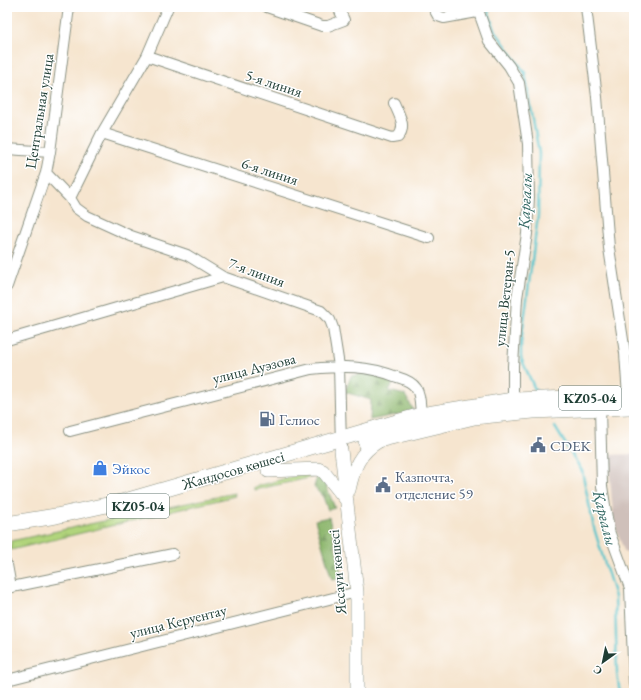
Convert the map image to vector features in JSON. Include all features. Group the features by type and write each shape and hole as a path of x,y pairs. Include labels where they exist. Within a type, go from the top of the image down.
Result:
{"main road":[{"name":"KZ05-04","path":"268,471 322,455 341,445 422,415 513,406 632,400"},
{"name":"KZ05-04","path":"540,405 600,408 632,400"},
{"name":"KZ05-04","path":"341,445 474,417 513,406"},
{"path":"347,501 352,475 360,458 367,448 380,440 401,433"},
{"name":"Яссауи көшесі","path":"341,445 357,592 357,693"},
{"name":"Жандосов көшесі","path":"7,524 125,501 341,445"},
{"path":"268,471 318,469 323,471 347,501"},
{"name":"Жандосов көшесі","path":"7,535 120,511 268,471"}],"street":[{"name":"Центральная улица","path":"7,286 10,264 46,173 69,7"},
{"path":"70,198 102,133 147,56 168,7"},
{"path":"267,7 328,26 344,20 338,7"},
{"path":"433,7 438,16 444,18 477,9"},
{"path":"586,7 597,97 609,248 632,400"},
{"name":"улица Ветеран-5","path":"477,9 488,41 509,66 519,83 528,144 527,234 516,298 513,406"},
{"name":"5-я линия","path":"147,56 392,138 398,137 402,132 403,126 394,103"},
{"name":"6-я линия","path":"102,133 429,238"},
{"path":"7,149 50,152"},
{"name":"7-я линия","path":"46,173 70,198 76,208 87,216 131,236 187,255 222,277 321,312 330,320 333,328 339,366 341,445"},
{"path":"7,340 222,277"},
{"name":"улица Ауэзова","path":"70,431 311,369 339,366 358,366 379,370 407,381 415,387 422,415"},
{"path":"600,408 602,486 609,531 630,588 634,684"},
{"path":"7,565 9,588 173,554"},
{"name":"улица Керуентау","path":"7,680 357,592"}],"shaded area":[{"path":"634,454 634,555 633,552 625,553 614,524 608,455"}],"green space":[{"path":"372,373 394,381 389,391 405,395 414,411 370,420 371,400 345,392 351,376"},
{"path":"301,474 313,477 254,490 254,487"},
{"path":"317,477 325,483 335,508 328,510 323,497 314,487"},
{"path":"234,493 235,496 11,550 11,541"},
{"path":"329,517 342,578 332,580 315,520"}],"waterway":[{"name":"Қарғалы","path":"487,7 494,29 525,73 539,153 538,216 521,343 521,358 537,394"},
{"name":"Қарғалы","path":"555,427 582,471 594,528 615,597 617,673 620,693"}],"place":[{"name":"Гелиос","path":"267,419"},
{"name":"CDEK","path":"538,445"},
{"name":"Эйкос","path":"100,468"},
{"name":"Казпочта, отделение 59","path":"383,485"}]}
